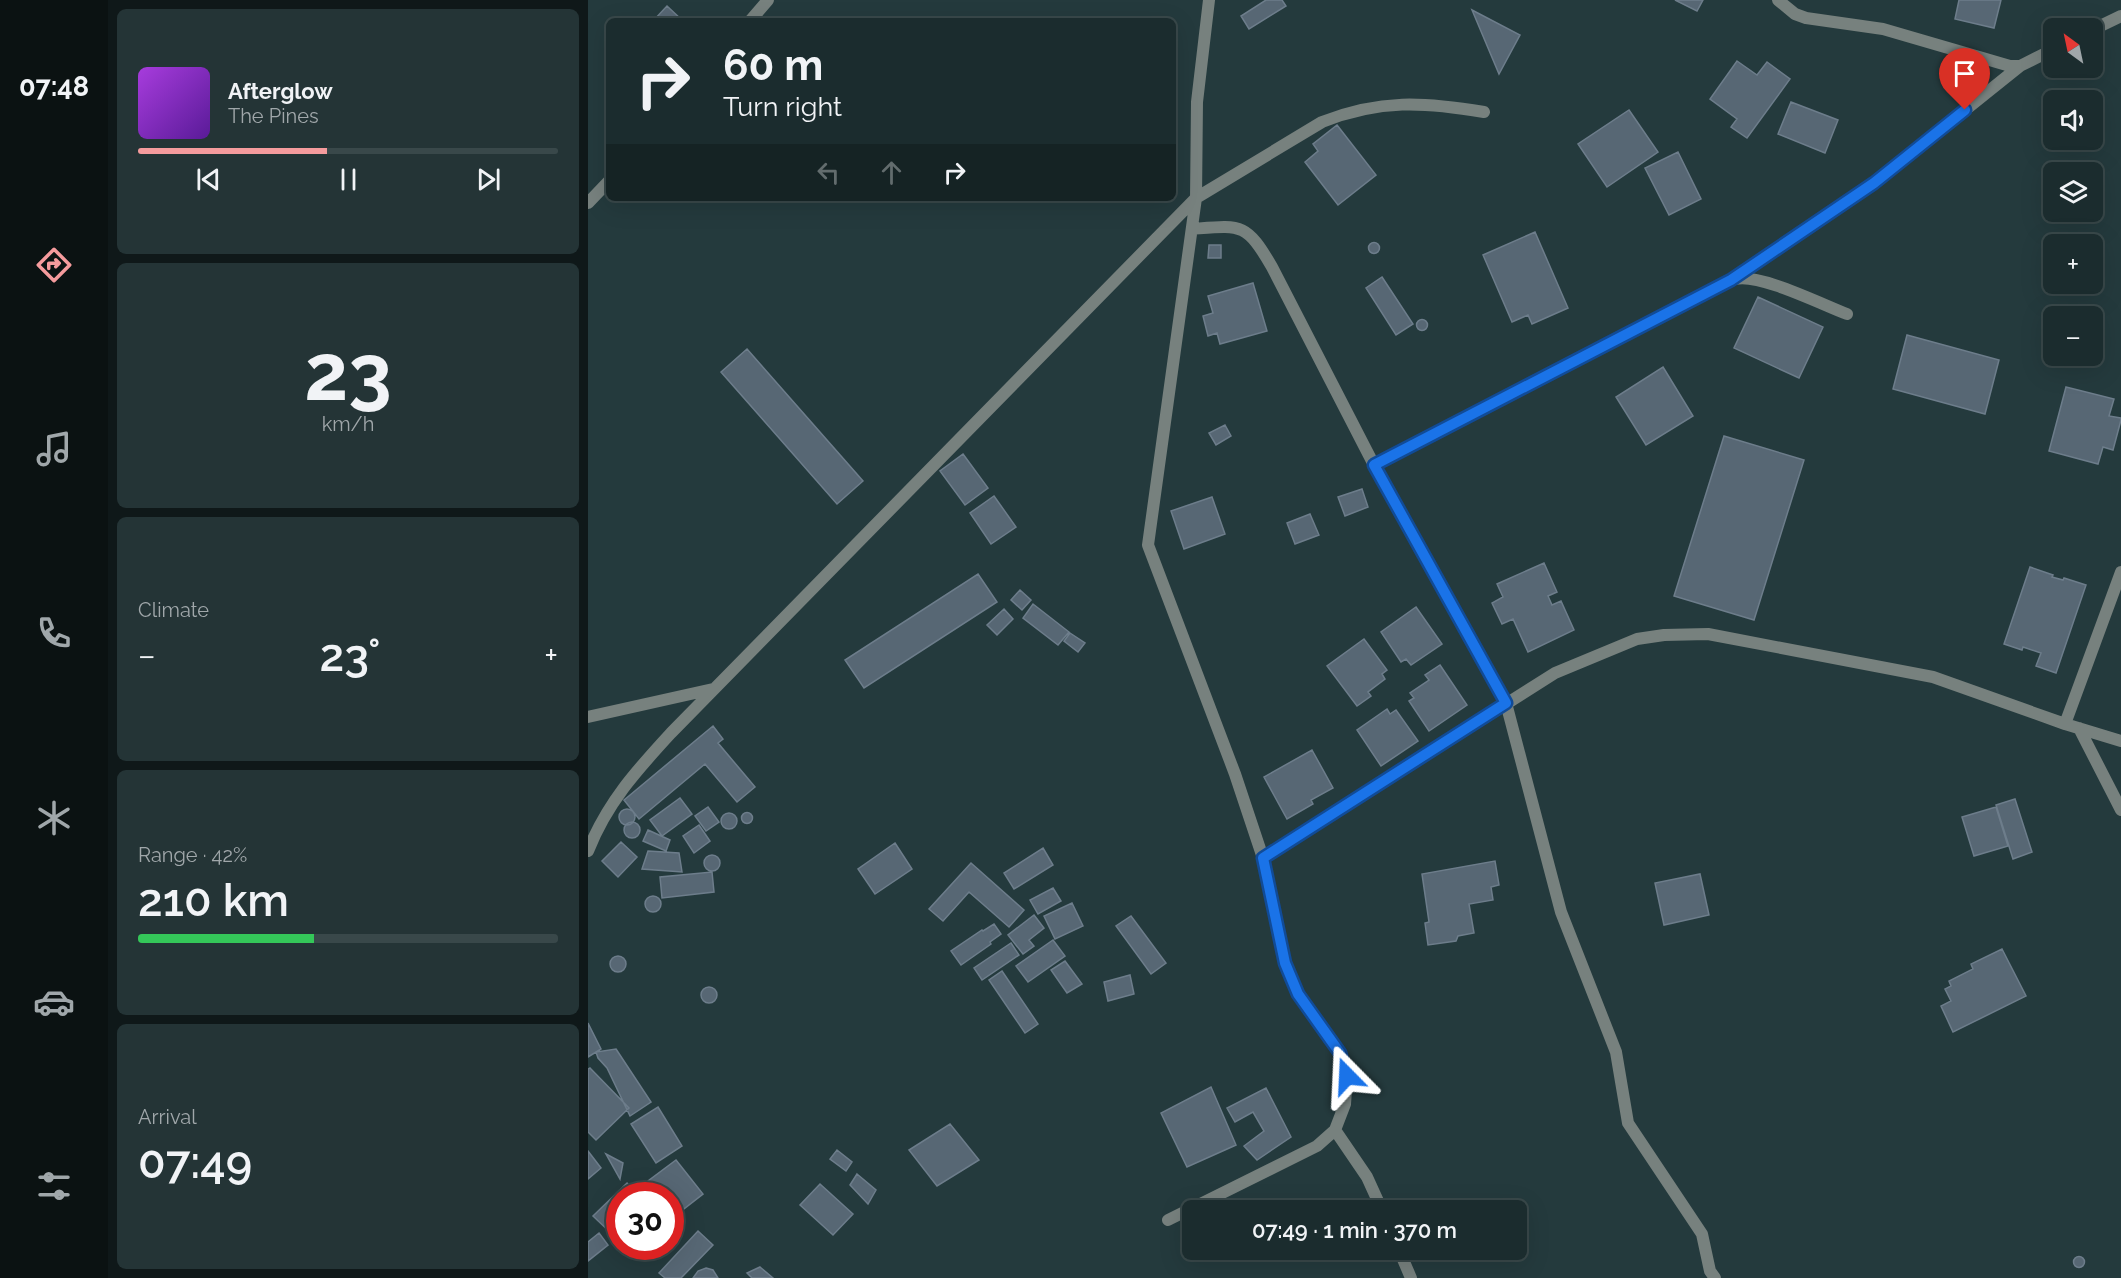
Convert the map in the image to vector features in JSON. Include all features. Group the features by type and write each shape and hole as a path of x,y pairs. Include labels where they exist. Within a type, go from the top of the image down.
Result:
{"street":[{"path":"753,18 768,0"},
{"path":"1168,1220 1317,1146 1335,1130 1345,1104 1347,1076 1340,1053 1298,994 1285,963 1263,858 1235,774 1148,545 1196,198 1197,102 1209,0"},
{"path":"1778,0 1794,14 1806,18 1883,28 2010,66 2020,66"},
{"path":"2103,25 2121,16"},
{"path":"1374,465 1731,280 1874,183 2020,66 2043,54"},
{"path":"588,851 598,825 630,777 1196,198 1322,122 1344,113 1372,107 1405,104 1436,104 1484,112"},
{"path":"588,204 606,184"},
{"path":"1192,229 1232,226 1244,230 1256,240 1374,465 1506,703 1561,912 1616,1052 1628,1123 1702,1234 1710,1271 1715,1278"},
{"path":"1731,280 1758,279 1847,314"},
{"path":"2065,724 2121,572"},
{"path":"1263,858 1556,673 1637,639 1664,635 1708,634 1933,677 2065,724 2121,741"},
{"path":"588,717 714,689"},
{"path":"2079,728 2121,810"},
{"path":"1335,1130 1367,1177 1377,1200"},
{"path":"1403,1260 1411,1278"}],"building":[{"path":"1266,0 1282,0 1286,6 1249,29 1241,16"},
{"path":"1675,0 1703,0 1697,11"},
{"path":"1959,0 2001,0 1994,28 1955,19"},
{"path":"667,6 680,18 656,18"},
{"path":"1472,10 1520,35 1499,74"},
{"path":"1737,61 1757,75 1767,62 1790,79 1747,138 1731,127 1737,119 1710,99"},
{"path":"1791,102 1838,120 1825,153 1778,134"},
{"path":"1629,110 1658,152 1607,187 1578,144"},
{"path":"1337,125 1376,175 1338,205 1305,162 1318,151 1313,144"},
{"path":"1678,152 1701,199 1669,215 1645,168"},
{"path":"1535,232 1568,308 1532,324 1528,315 1512,322 1483,255"},
{"path":"1374,242 1380,248 1374,254 1368,248"},
{"path":"1209,245 1221,245 1221,258 1208,258"},
{"path":"1382,277 1413,324 1396,335 1366,288"},
{"path":"1253,283 1267,331 1220,344 1217,333 1208,336 1203,316 1213,313 1208,296"},
{"path":"1758,297 1823,327 1799,378 1734,348"},
{"path":"1422,319 1428,325 1422,331 1416,325"},
{"path":"1907,335 1999,360 1985,414 1893,389"},
{"path":"747,349 863,481 837,504 721,372"},
{"path":"1663,367 1693,416 1646,445 1616,397"},
{"path":"2066,387 2114,399 2109,416 2121,418 2121,420 2113,450 2103,447 2098,464 2049,451"},
{"path":"1225,425 1231,436 1216,445 1209,433"},
{"path":"1724,436 1804,460 1754,620 1674,596"},
{"path":"963,454 988,488 965,505 940,471"},
{"path":"1362,489 1368,507 1345,516 1338,497"},
{"path":"994,496 1016,527 991,544 970,513"},
{"path":"1212,497 1225,534 1184,549 1171,511"},
{"path":"1310,514 1319,535 1295,544 1287,523"},
{"path":"1544,563 1557,592 1548,596 1552,605 1561,601 1574,630 1528,652 1513,619 1502,624 1492,603 1503,597 1497,584"},
{"path":"2030,567 2053,575 2052,577 2086,585 2056,673 2036,666 2041,653 2004,644"},
{"path":"978,574 997,602 864,688 845,660"},
{"path":"1020,590 1031,600 1022,610 1011,600"},
{"path":"1033,604 1069,632 1058,645 1023,618"},
{"path":"1416,607 1442,644 1411,665 1406,659 1401,662 1381,632"},
{"path":"1004,609 1013,619 997,635 987,625"},
{"path":"1070,633 1085,643 1078,652 1064,641"},
{"path":"1364,639 1387,670 1382,674 1385,679 1368,692 1371,696 1357,706 1327,666"},
{"path":"1440,665 1467,705 1429,731 1409,701 1414,698 1410,693 1429,680 1425,675"},
{"path":"1387,709 1390,714 1396,710 1418,741 1381,766 1357,730"},
{"path":"713,726 723,739 718,743 755,787 737,802 705,764 639,819 624,800"},
{"path":"1312,750 1333,788 1311,800 1313,804 1287,819 1264,777"},
{"path":"680,798 692,814 662,836 650,820"},
{"path":"2015,799 2032,852 2013,859 1996,805"},
{"path":"708,807 719,822 706,831 695,816"},
{"path":"1996,807 2008,846 1974,856 1962,817"},
{"path":"627,809 633,811 635,817 633,823 627,825 621,823 619,817 621,811"},
{"path":"747,812 753,818 747,824 741,818"},
{"path":"729,813 735,815 737,821 735,827 729,829 723,827 721,821 723,815"},
{"path":"632,822 638,824 640,830 638,836 632,838 626,836 624,830 626,824"},
{"path":"699,825 710,841 694,853 683,836"},
{"path":"648,830 670,840 666,851 643,841"},
{"path":"621,842 637,857 618,877 602,861"},
{"path":"895,843 912,869 875,894 858,869"},
{"path":"1043,848 1053,865 1014,889 1004,873"},
{"path":"648,851 679,853 682,872 642,869"},
{"path":"712,855 718,857 720,863 718,869 712,871 706,869 704,863 706,857"},
{"path":"1495,861 1499,885 1491,887 1493,900 1469,904 1474,933 1458,936 1456,941 1428,945 1425,923 1429,922 1422,874"},
{"path":"971,863 1024,910 1009,927 969,892 943,921 929,909"},
{"path":"712,872 714,892 662,898 660,877"},
{"path":"1700,874 1709,915 1664,925 1655,883"},
{"path":"1053,888 1061,901 1038,914 1030,900"},
{"path":"653,896 659,898 661,904 659,910 653,912 647,910 645,904 647,898"},
{"path":"1072,903 1083,926 1055,939 1044,916"},
{"path":"1034,915 1044,928 1029,940 1034,946 1023,954 1008,935"},
{"path":"1131,916 1166,963 1151,974 1116,926"},
{"path":"994,924 1001,934 961,965 951,951"},
{"path":"1053,940 1065,956 1028,982 1016,966"},
{"path":"1011,943 1019,955 982,980 974,968"},
{"path":"2002,949 2026,996 1953,1032 1941,1006 1951,1001 1945,989 1951,986 1949,981 1973,969 1971,964"},
{"path":"618,956 624,958 626,964 624,970 618,972 612,970 610,964 612,958"},
{"path":"1065,961 1082,984 1067,993 1051,970"},
{"path":"1002,971 1038,1024 1025,1033 989,980"},
{"path":"1130,975 1134,994 1108,1001 1104,982"},
{"path":"709,987 715,989 717,995 715,1001 709,1003 703,1001 701,995 703,989"},
{"path":"588,1023 601,1049 588,1057"},
{"path":"616,1049 651,1102 630,1116 607,1068 596,1052"},
{"path":"590,1068 629,1108 596,1140 588,1132 588,1069"},
{"path":"1211,1087 1236,1145 1187,1167 1161,1113"},
{"path":"1266,1088 1291,1137 1257,1160 1244,1146 1264,1131 1253,1112 1235,1122 1227,1108"},
{"path":"658,1107 682,1146 656,1163 631,1124"},
{"path":"950,1124 979,1160 937,1186 909,1150"},
{"path":"837,1150 852,1162 846,1171 830,1159"},
{"path":"588,1151 601,1168 588,1179"},
{"path":"606,1154 623,1163 620,1179"},
{"path":"676,1160 703,1194 684,1209 684,1182 647,1182"},
{"path":"857,1174 876,1190 868,1204 850,1185"},
{"path":"820,1184 853,1214 833,1235 800,1205"},
{"path":"606,1203 606,1228 593,1216"},
{"path":"698,1231 713,1245 681,1278 665,1278 659,1273 671,1260 684,1260 684,1246"},
{"path":"599,1233 606,1242 606,1247 588,1261 588,1242"},
{"path":"2079,1256 2085,1262 2079,1268 2073,1262"},
{"path":"760,1267 773,1278 752,1278 747,1273"},
{"path":"706,1268 713,1270 718,1278 693,1278 698,1271"}],"route":[{"path":"1347,1076 1340,1053 1298,994 1285,963 1263,858 1506,703 1374,465 1731,280 1874,183 1965,110"}]}
